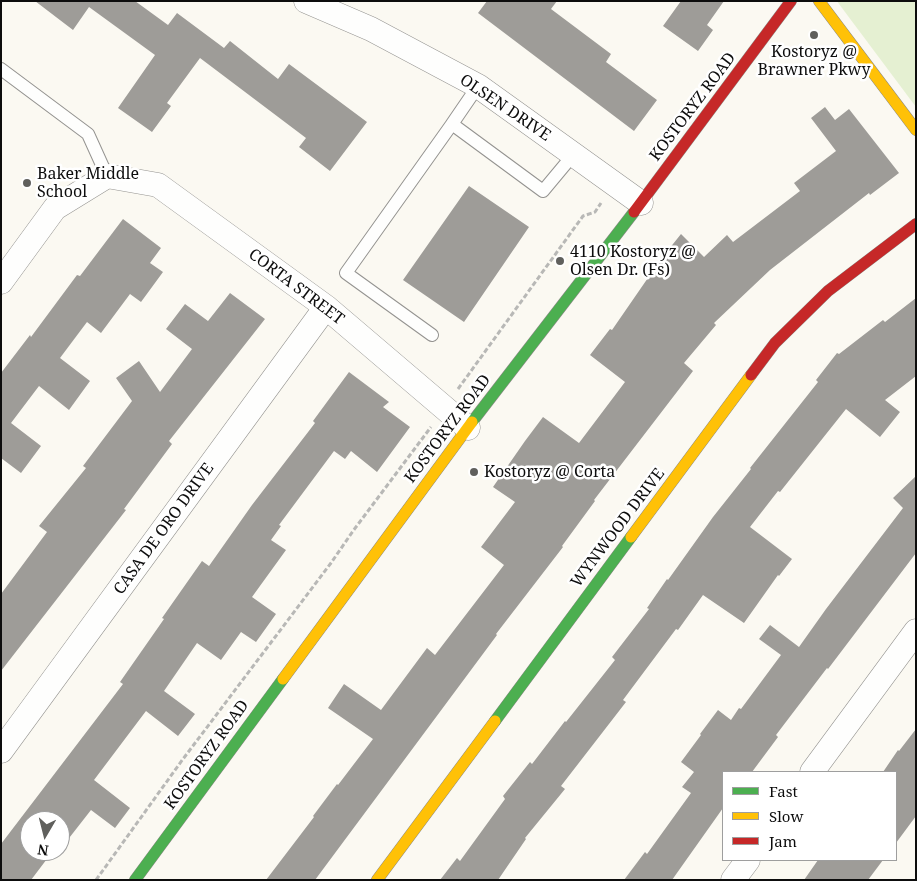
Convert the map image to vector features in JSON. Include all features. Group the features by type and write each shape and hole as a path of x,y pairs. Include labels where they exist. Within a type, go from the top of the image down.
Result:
{"main road":[{"name":"KOSTORYZ ROAD","path":"135,880 468,428 641,203 791,1"},
{"path":"819,1 916,130"},
{"name":"WYNWOOD DRIVE","path":"377,880 776,343 828,290 916,224"}],"street":[{"name":"OLSEN DRIVE","path":"306,1 371,29 478,86 641,203"},
{"path":"1,282 55,208 107,176"},
{"name":"CORTA STREET","path":"107,176 158,185 326,307 468,428"},
{"name":"CASA DE ORO DRIVE","path":"1,751 326,307"},
{"path":"813,771 916,631"},
{"path":"733,880 747,861"}],"lane":[{"path":"1,69 88,134 107,176"},
{"path":"432,335 346,272 478,86"},
{"path":"452,124 543,191 573,155"}],"path":[{"path":"96,880 183,759 326,570 445,408 583,216 595,212 614,184"}],"green space":[{"path":"837,1 916,1 916,107 839,4"}],"building":[{"path":"35,1 135,1 168,25 177,13 224,48 230,41 278,79 289,64 367,122 330,171 299,147 306,138 200,58 167,103 171,106 152,132 118,108 155,55 89,7 73,30"},
{"path":"487,1 557,1 551,9 611,54 606,62 657,100 634,131 478,13"},
{"path":"681,1 724,1 707,25 713,30 698,51 663,26"},
{"path":"825,107 835,120 849,109 899,173 870,195 869,193 770,270 714,323 716,325 684,363 693,371 594,500 563,547 496,634 315,880 266,880 373,739 328,708 344,684 381,710 427,648 435,655 504,565 481,547 515,502 493,487 525,441 543,417 579,443 625,382 590,355 610,329 612,330 661,259 681,234 704,257 727,235 733,242 800,191 794,183 836,151 811,118"},
{"path":"469,186 529,227 464,322 403,280"},
{"path":"123,219 161,248 150,263 163,272 141,302 130,294 101,333 87,322 60,358 90,381 69,410 39,386 11,423 41,446 21,473 1,458 1,373 30,335 31,337 77,275 80,276"},
{"path":"230,293 265,319 169,441 172,444 124,509 126,510 1,671 1,594 47,532 39,526 86,468 83,466 132,401 116,378 139,361 160,392 192,349 166,329 185,304 208,321"},
{"path":"916,298 916,376 885,400 900,412 880,437 846,409 750,527 792,559 778,575 744,623 703,595 623,700 626,702 561,786 565,789 525,838 498,880 440,880 457,858 460,861 505,799 503,796 530,762 532,764 615,660 612,657 649,609 647,608 667,579 750,468 818,382 816,380 837,353 839,354 883,320 885,322"},
{"path":"349,372 389,402 383,407 410,427 377,472 351,451 345,459 334,451 279,525 281,526 271,540 286,550 252,597 276,614 256,642 241,632 221,660 197,643 164,691 195,714 178,736 146,711 94,780 130,808 115,828 91,810 70,837 70,811 26,811 123,684 120,682 202,561 209,566 252,505 315,423 313,421"},
{"path":"916,476 916,553 776,735 778,737 753,771 722,771 722,809 672,880 624,880 645,852 647,854 691,793 682,787 694,772 681,762 700,734 718,710 731,720 781,655 759,639 770,625 799,647 903,508 893,498"},
{"path":"916,729 916,816 897,842 897,771 884,771"},
{"path":"20,819 20,861 45,861 31,880 1,880 1,844"},
{"path":"817,861 882,861 868,880 804,880"}],"traffic: fast":[{"path":"472,422 634,212"},
{"path":"495,721 631,537"},
{"path":"135,880 283,679"}],"traffic: slow":[{"path":"819,1 916,130"},
{"path":"631,537 751,375"},
{"path":"283,679 472,422"},
{"path":"377,880 495,721"}],"traffic: jam":[{"path":"634,212 791,1"},
{"path":"751,375 775,343 828,291 916,224"}],"place":[{"name":"Kostoryz @ Brawner Pkwy","path":"814,35"},
{"name":"Baker Middle School","path":"27,183"},
{"name":"4110 Kostoryz @ Olsen Dr. (Fs)","path":"560,261"},
{"name":"Kostoryz @ Corta","path":"474,472"}]}
